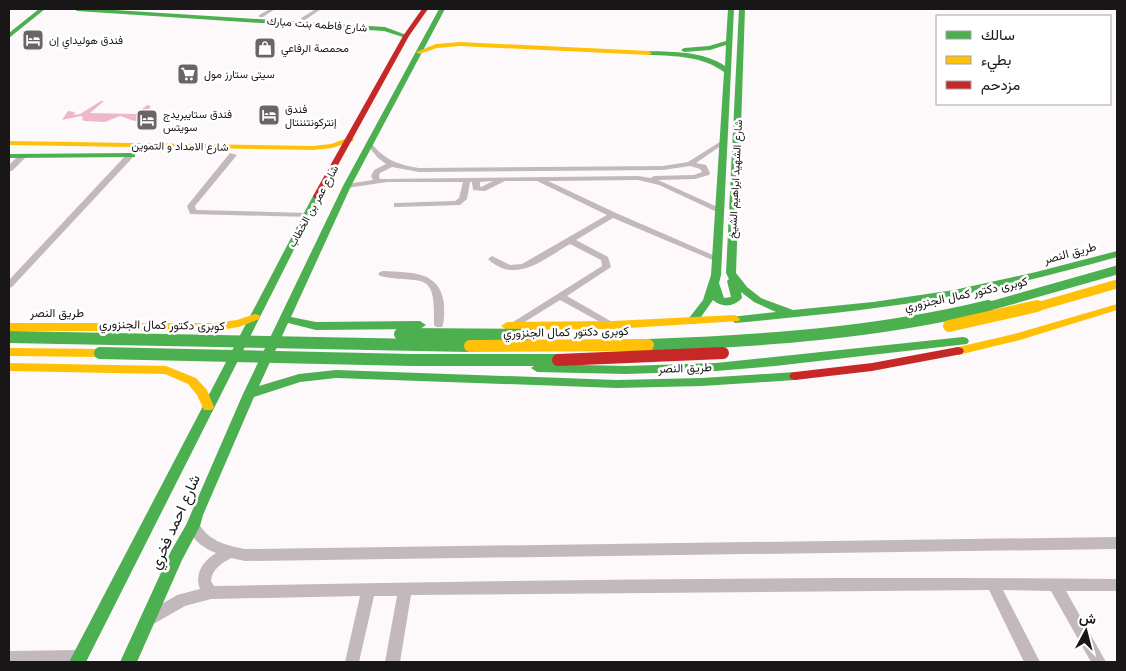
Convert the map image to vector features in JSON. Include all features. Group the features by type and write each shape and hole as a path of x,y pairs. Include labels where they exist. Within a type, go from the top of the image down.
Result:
{"main road":[{"path":"9,28 38,10 51,9"},
{"name":"شارع فاطمه بنت مبارك","path":"77,9 147,10 394,25 415,23"},
{"name":"شارع عمر بن الخطاب","path":"208,407 307,214 384,80 406,36 425,9"},
{"name":"شارع عمر بن الخطاب","path":"249,394 348,186 442,9"},
{"name":"شارع الشهيد ابراهيم الشيخ","path":"692,322 708,300 714,284 718,259 731,9"},
{"name":"شارع الشهيد ابراهيم الشيخ","path":"714,284 715,295 718,299 729,302 736,300 737,295 731,273 742,9"},
{"path":"9,36 38,10"},
{"name":"شارع فاطمه بنت مبارك","path":"147,10 385,29 406,36"},
{"path":"432,29 450,40"},
{"path":"419,52 450,40 675,50 700,54 727,71"},
{"path":"700,54 729,42"},
{"path":"391,67 395,73 406,76"},
{"path":"384,80 406,76"},
{"name":"شارع الامداد و التموين","path":"9,156 233,155 305,152 332,146 350,139"},
{"name":"شارع الامداد و التموين","path":"9,143 305,152 337,163"},
{"name":"طريق النصر","path":"284,318 316,326 612,325 692,322 793,314 947,294 1048,273 1117,254"},
{"name":"كوبرى دكتور كمال الجنزوري","path":"9,337 528,347 688,343 774,337 872,326 965,310 1043,292 1117,270"},
{"path":"731,273 741,289 749,296 769,306 793,314"},
{"path":"9,352 300,356 466,361 596,360 685,356 830,343 914,332 977,321 1058,302 1117,284"},
{"path":"297,342 418,333 588,334 704,331 838,318 868,312 901,301"},
{"name":"طريق النصر","path":"249,394 301,378 362,375 558,384 618,384 737,379 889,364 1005,340 1117,307"},
{"name":"طريق النصر","path":"9,327 222,326 239,323 255,317"},
{"path":"362,375 320,365 314,355 315,349 324,338 332,333 374,326"},
{"path":"166,370 181,358 189,346 191,335 186,327"},
{"path":"466,361 580,370 668,369 774,362 912,344 1005,340"},
{"path":"9,367 166,370 192,381 203,392 208,407"},
{"name":"شارع احمد فخري","path":"128,662 176,556 193,526 196,515 249,394"},
{"name":"شارع احمد فخري","path":"78,660 208,407"}],"street":[{"path":"261,16 273,9"},
{"path":"303,19 319,9"},
{"path":"690,164 723,142"},
{"path":"370,146 378,157 391,164 406,168 438,170 663,168 690,164 703,167 706,173 696,177 504,179 480,190 476,188 471,179"},
{"path":"9,285 131,155"},
{"path":"233,155 191,206 193,212 307,214"},
{"path":"9,170 23,156"},
{"path":"378,181 375,176 376,172 391,164"},
{"path":"536,178 613,215 718,259"},
{"path":"638,178 662,183 719,211"},
{"path":"348,186 378,181 471,179"},
{"path":"397,205 457,203 463,199 471,179"},
{"path":"492,259 509,268 520,268 613,215"},
{"path":"512,326 607,268 608,265 605,259 569,240"},
{"path":"383,274 424,279 434,284 439,292 439,325"},
{"path":"562,297 612,325"},
{"path":"193,526 197,536 206,542 230,552 245,555 1117,543"},
{"path":"211,593 206,589 204,582 208,568 214,561 230,552"},
{"path":"146,623 182,600 211,593 405,589 994,584 1117,585"},
{"path":"994,584 1032,662"},
{"path":"1055,584 1099,662"},
{"path":"393,662 405,589"},
{"path":"352,662 368,590"},
{"path":"14,659 78,660"}],"shaded area":[{"path":"104,101 90,113 136,114 147,105 151,106 139,118 143,119 137,121 120,116 105,122 84,121 81,116 62,120 68,111 75,112 74,115 80,114"}],"traffic: fast":[{"path":"9,36 42,9"},
{"path":"77,9 385,29 406,36"},
{"path":"128,662 176,556 193,526 196,515 249,394 347,186 442,9"},
{"path":"692,322 708,300 716,275 731,9"},
{"path":"742,9 731,273 750,295 774,308 793,314"},
{"path":"684,50 710,48 729,42"},
{"path":"649,53 680,54 700,58 719,65 727,71"},
{"path":"9,156 132,155"},
{"path":"77,662 317,196"},
{"path":"735,319 845,309 927,298 1016,280 1117,254"},
{"path":"648,345 741,341 882,327 974,310 1031,296 1117,270"},
{"path":"714,284 718,299 728,302 737,298 732,281"},
{"path":"284,319 316,326 420,325"},
{"path":"400,334 530,335"},
{"path":"9,337 470,346"},
{"path":"537,368 626,370 716,367 963,341"},
{"path":"100,353 412,360 558,360"},
{"path":"249,394 299,378 336,374 617,384 702,382 795,376"}],"traffic: slow":[{"path":"419,52 436,46 460,44 649,53"},
{"path":"9,143 313,148 332,146 350,139"},
{"path":"949,326 1021,311 1117,284"},
{"path":"958,351 1016,337 1117,307"},
{"path":"9,327 214,327 239,323 255,317"},
{"path":"507,326 613,325 735,319"},
{"path":"470,346 648,345"},
{"path":"9,352 100,353"},
{"path":"9,367 166,370 192,381 203,393 208,407"}],"traffic: jam":[{"path":"317,196 406,36 425,9"},
{"path":"795,376 872,367 958,351"},
{"path":"558,360 723,353"}],"place":[{"name":"فندق هوليداي إن","path":"33,40"},
{"name":"محمصة الرفاعي","path":"265,48"},
{"name":"سيتى ستارز مول","path":"188,74"},
{"name":"فندق إنتركونتننتال","path":"269,115"},
{"name":"فندق ستايبريدج سويتس","path":"147,120"}]}
